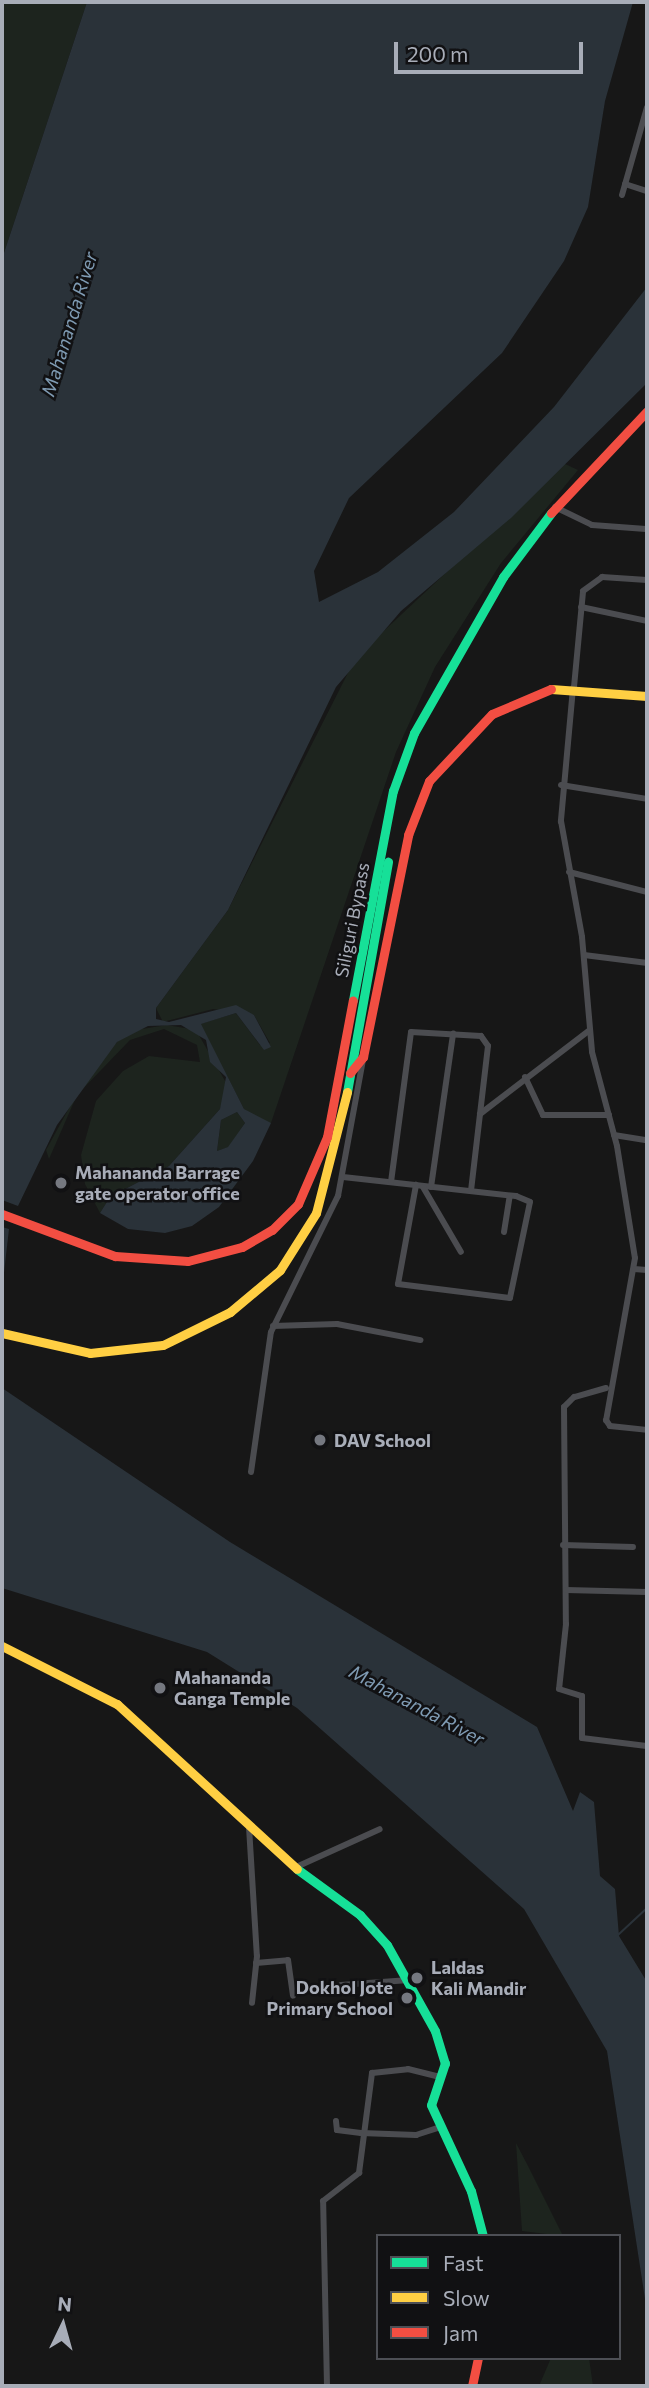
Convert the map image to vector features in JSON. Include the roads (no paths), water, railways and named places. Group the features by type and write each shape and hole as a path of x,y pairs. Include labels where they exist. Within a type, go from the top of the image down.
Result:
{"main road":[{"name":"Siliguri Bypass","path":"2,1214 115,1256 178,1261 242,1247 287,1217 310,1185 327,1137 393,791 408,751 461,641 555,507 647,411"},
{"path":"351,1073 363,1057 422,790 492,715 544,689 574,687 647,696"},
{"path":"2,1333 30,1343 90,1353 163,1345 230,1312 280,1270 325,1193 351,1073 408,751"},
{"path":"2,1646 100,1691 294,1868 360,1915 411,1980 445,2063 430,2098 438,2128 471,2191 482,2234"},
{"path":"472,2386 478,2360"}],"street":[{"path":"622,195 647,107"},
{"path":"637,145 647,149"},
{"path":"625,184 647,191"},
{"path":"555,507 592,525 646,529"},
{"path":"647,580 602,577 583,591 561,785 569,872 584,955 590,1030 614,1135 634,1269 627,1329 606,1388 608,1425 647,1430"},
{"path":"581,607 647,621"},
{"path":"561,785 647,799"},
{"path":"569,872 647,892"},
{"path":"584,955 647,963"},
{"path":"480,1114 590,1030"},
{"path":"391,1182 411,1032 453,1034 488,1041 471,1191"},
{"path":"343,1177 423,1187 471,1191 526,1199 531,1211 513,1295 502,1299 398,1284 423,1187 453,1034"},
{"path":"251,1472 273,1326 331,1216 343,1177 363,1057"},
{"path":"525,1077 543,1115 609,1115"},
{"path":"614,1135 647,1140"},
{"path":"423,1187 461,1252"},
{"path":"504,1232 510,1196"},
{"path":"634,1269 647,1270"},
{"path":"273,1326 337,1325 420,1340"},
{"path":"606,1388 565,1404 563,1545 566,1590 559,1689 582,1696 580,1736 647,1746"},
{"path":"563,1545 633,1547"},
{"path":"566,1590 647,1592"},
{"path":"249,1827 256,1963 253,2003"},
{"path":"294,1868 380,1829"},
{"path":"256,1963 288,1960 293,1996"},
{"path":"341,1985 411,1980"},
{"path":"327,2386 323,2201 358,2176 361,2133 372,2073 408,2069 437,2077"},
{"path":"336,2121 337,2130 361,2133 416,2135 438,2128"}],"water":[{"name":"Mahananda River","path":"87,2 633,2 605,101 588,207 564,261 502,353 349,498 314,571 319,602 378,572 454,512 554,407 647,287 647,383 511,518 401,611 336,687 228,910 156,1008 156,1019 169,1022 236,1005 254,1015 271,1047 264,1050 236,1013 201,1024 244,1109 271,1123 253,1161 219,1207 192,1226 165,1233 128,1229 100,1213 110,1197 169,1166 220,1109 226,1077 210,1062 206,1040 181,1025 148,1026 117,1042 57,1125 18,1206 2,1200 2,259","holes":["237,1112 245,1123 228,1147 217,1151 221,1120"]},
{"path":"2,1227 9,1229 2,1290"},
{"name":"Mahananda River","path":"2,1388 230,1542 537,1727 573,1811 580,1792 594,1802 600,1876 615,1889 619,1936 647,1982 647,2386 645,2299 607,2051 524,1909 297,1708 207,1652 2,1588"}],"waterway":[{"path":"618,1935 647,1908"}],"place":[{"name":"Mahananda Barrage gate operator office","path":"61,1183"},
{"name":"DAV School","path":"320,1440"},
{"name":"Mahananda Ganga Temple","path":"160,1688"},
{"name":"Laldas Kali Mandir","path":"417,1978"},
{"name":"Dokhol Jote Primary School","path":"407,1998"}]}
